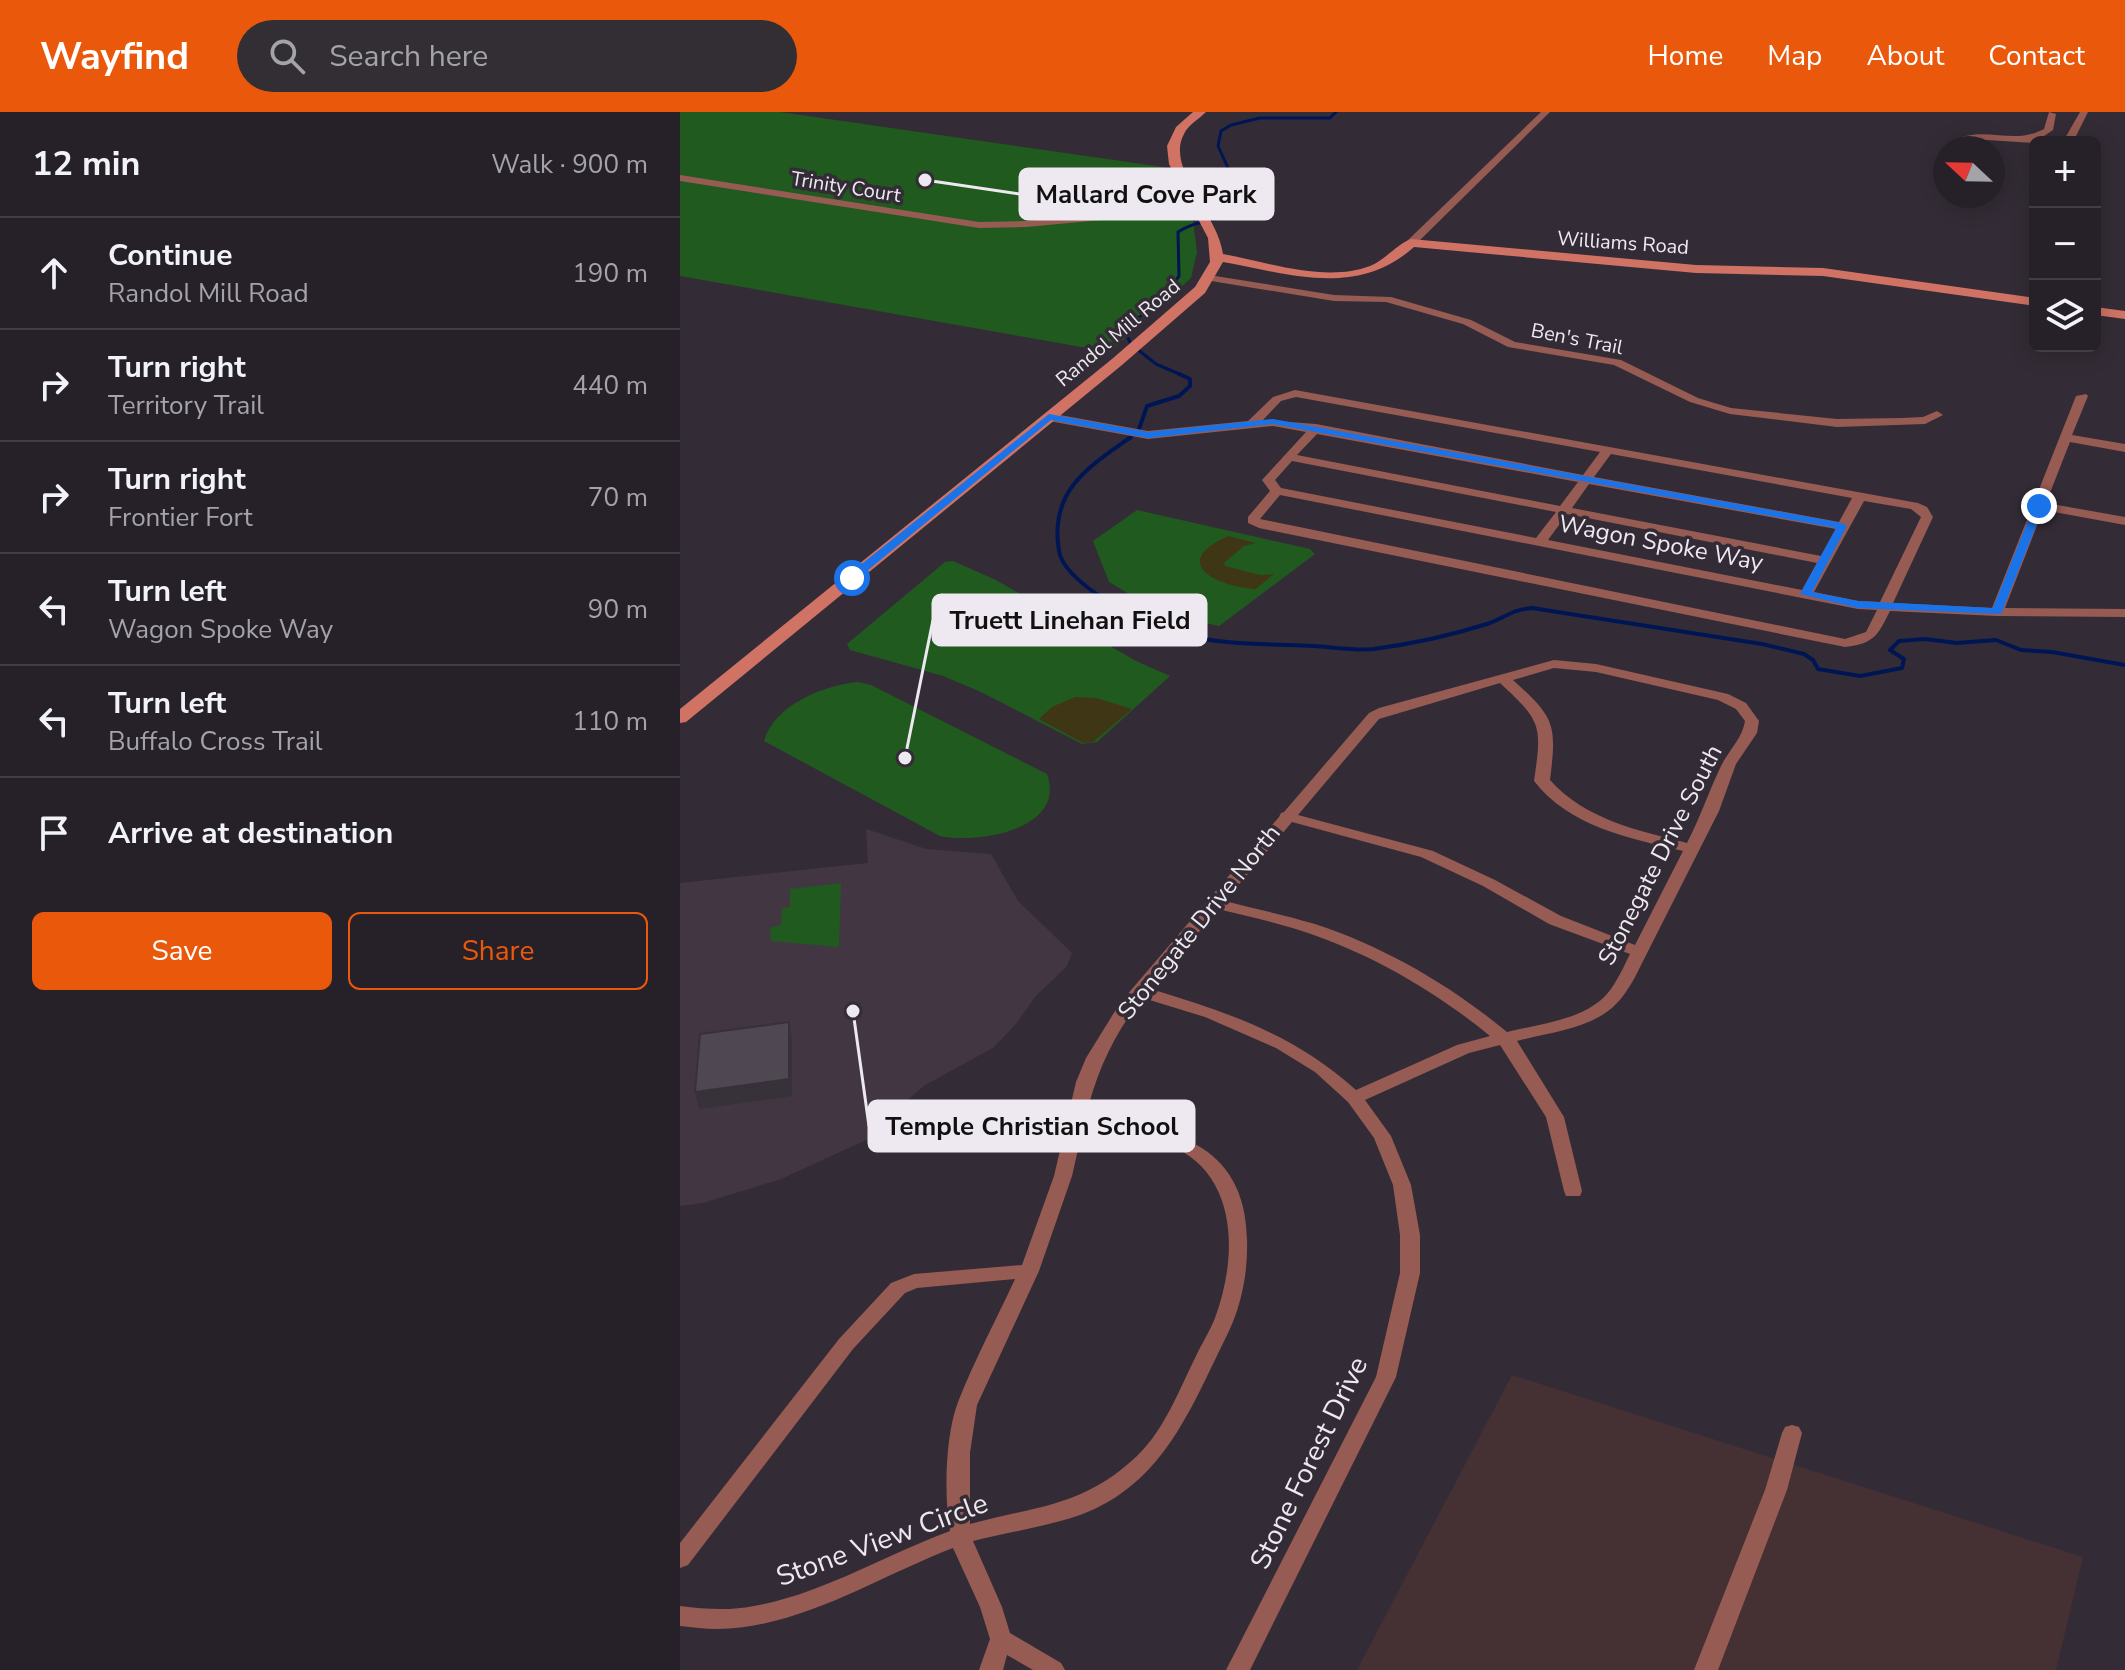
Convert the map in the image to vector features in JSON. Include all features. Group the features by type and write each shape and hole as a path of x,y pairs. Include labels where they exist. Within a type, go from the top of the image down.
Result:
{"main road":[{"path":"1200,112 1176,132 1171,147 1177,169 1203,216 1217,257 1305,271 1351,274 1386,263 1411,243"},
{"name":"Williams Road","path":"1411,243 1696,269 1823,272 2029,301"},
{"name":"Randol Mill Road","path":"680,718 1183,307 1209,278 1217,257"},
{"path":"2101,312 2125,315"}],"street":[{"path":"1411,243 1546,112"},
{"path":"2071,136 2084,112"},
{"path":"2037,136 2048,130 2052,114"},
{"path":"2005,138 2029,139"},
{"name":"Trinity Court","path":"680,178 979,225 1203,216"},
{"name":"Ben's Trail","path":"1209,278 1334,298 1387,299 1467,322 1512,345 1617,362 1694,400 1730,411 1837,423 1902,422 1925,420 1937,415"},
{"path":"1253,423 1277,399 1295,393 1914,506 1923,510 1927,517 1872,634 1865,639 1845,643 1259,524 1252,520 1254,514 1277,491 1268,480 1316,428"},
{"path":"1997,612 2082,396"},
{"path":"1049,417 1148,435 1273,422 1842,526"},
{"path":"2067,438 2125,448"},
{"path":"1540,542 1608,450"},
{"path":"1288,457 1823,560"},
{"name":"Wagon Spoke Way","path":"1277,491 1858,605 1997,612 2125,613"},
{"path":"1806,594 1860,496"},
{"path":"2039,506 2125,521"},
{"name":"Stonegate Drive North","path":"1001,1639 961,1536 959,1453 967,1405 1029,1271 1063,1176 1085,1082 1095,1058 1126,1007 1374,716 1554,664 1684,686 1734,702"},
{"path":"1503,678 1545,719 1548,737 1542,781 1555,798 1586,816 1636,835 1690,848"},
{"name":"Stonegate Drive South","path":"1354,1098 1463,1049 1580,1019 1598,1011 1613,998 1711,811 1729,764 1750,733 1752,721 1734,702"},
{"path":"1286,816 1427,854 1489,883 1555,920 1639,952"},
{"path":"1214,903 1307,927 1392,962 1444,993 1503,1038 1511,1045 1555,1117 1573,1191"},
{"name":"Stone Forest Drive","path":"1140,991 1236,1023 1282,1044 1321,1068 1354,1098 1382,1136 1402,1185 1410,1235 1410,1273 1386,1377 1238,1670"},
{"name":"Stone View Circle","path":"680,1616 698,1620 733,1619 813,1599 961,1536 1075,1508 1114,1486 1148,1459 1184,1403 1226,1314 1237,1266 1236,1220 1225,1178 1204,1157 1173,1141 1127,1129 1075,1125"},
{"path":"680,1559 846,1344 898,1288 914,1281 1029,1271"},
{"path":"1706,1670 1776,1490 1792,1433"},
{"path":"991,1670 1001,1639 1053,1670"}],"shaded area":[{"path":"866,829 926,849 991,854 1018,901 1072,953 1067,966 1035,997 1016,1024 993,1048 925,1085 904,1103 913,1110 877,1135 781,1179 703,1203 680,1206 680,883 868,863"},
{"path":"1512,1375 2083,1557 2056,1670 1357,1670"}],"green space":[{"path":"680,112 780,112 1163,167 1192,213 1197,252 1191,278 1110,352 680,276"},
{"path":"1137,510 1310,549 1315,554 1219,626 1161,613 1109,582 1093,541"},
{"path":"953,561 996,580 1136,661 1170,676 1097,742 1082,744 943,676 850,650 847,644 945,562"},
{"path":"858,682 871,685 1047,774 1050,793 1044,808 1032,820 995,835 975,838 940,836 764,741 778,717 789,707 816,692"},
{"path":"841,883 839,947 771,941 770,928 781,925 782,908 790,907 790,889"}],"sand":[{"path":"1228,536 1256,543 1244,546 1224,563 1225,566 1260,575 1274,574 1256,589 1227,584 1205,572 1200,564 1202,555 1210,546"},
{"path":"1075,697 1096,698 1132,709 1093,742 1083,743 1039,719 1052,707"}],"building":[{"path":"789,1022 789,1079 695,1092 700,1034"}],"waterway":[{"path":"1130,342 1126,334 1129,327 1170,289 1179,276 1178,232 1229,214 1244,203 1218,146 1221,131 1231,125 1260,118 1330,118 1336,112"},
{"path":"1137,349 1156,364 1184,376"},
{"path":"1138,432 1147,406 1179,396 1190,386 1190,379 1179,374"},
{"path":"1131,437 1086,471 1066,497 1057,530 1059,551 1075,576 1107,601 1161,628 1191,637 1244,643 1374,649 1460,632 1518,610 1532,608 1762,644 1804,654 1813,660 1818,669 1860,676 1902,668 1904,659 1890,650 1899,641 1925,639 1957,643 1996,640 2021,650 2052,652 2125,665"}],"place":[{"name":"Mallard Cove Park","path":"925,180"},
{"name":"Truett Linehan Field","path":"905,758"},
{"name":"Temple Christian School","path":"853,1011"}],"route":[{"path":"852,578 1049,417 1148,435 1273,422 1842,526 1806,594 1858,605 1997,612 2039,506"}]}
